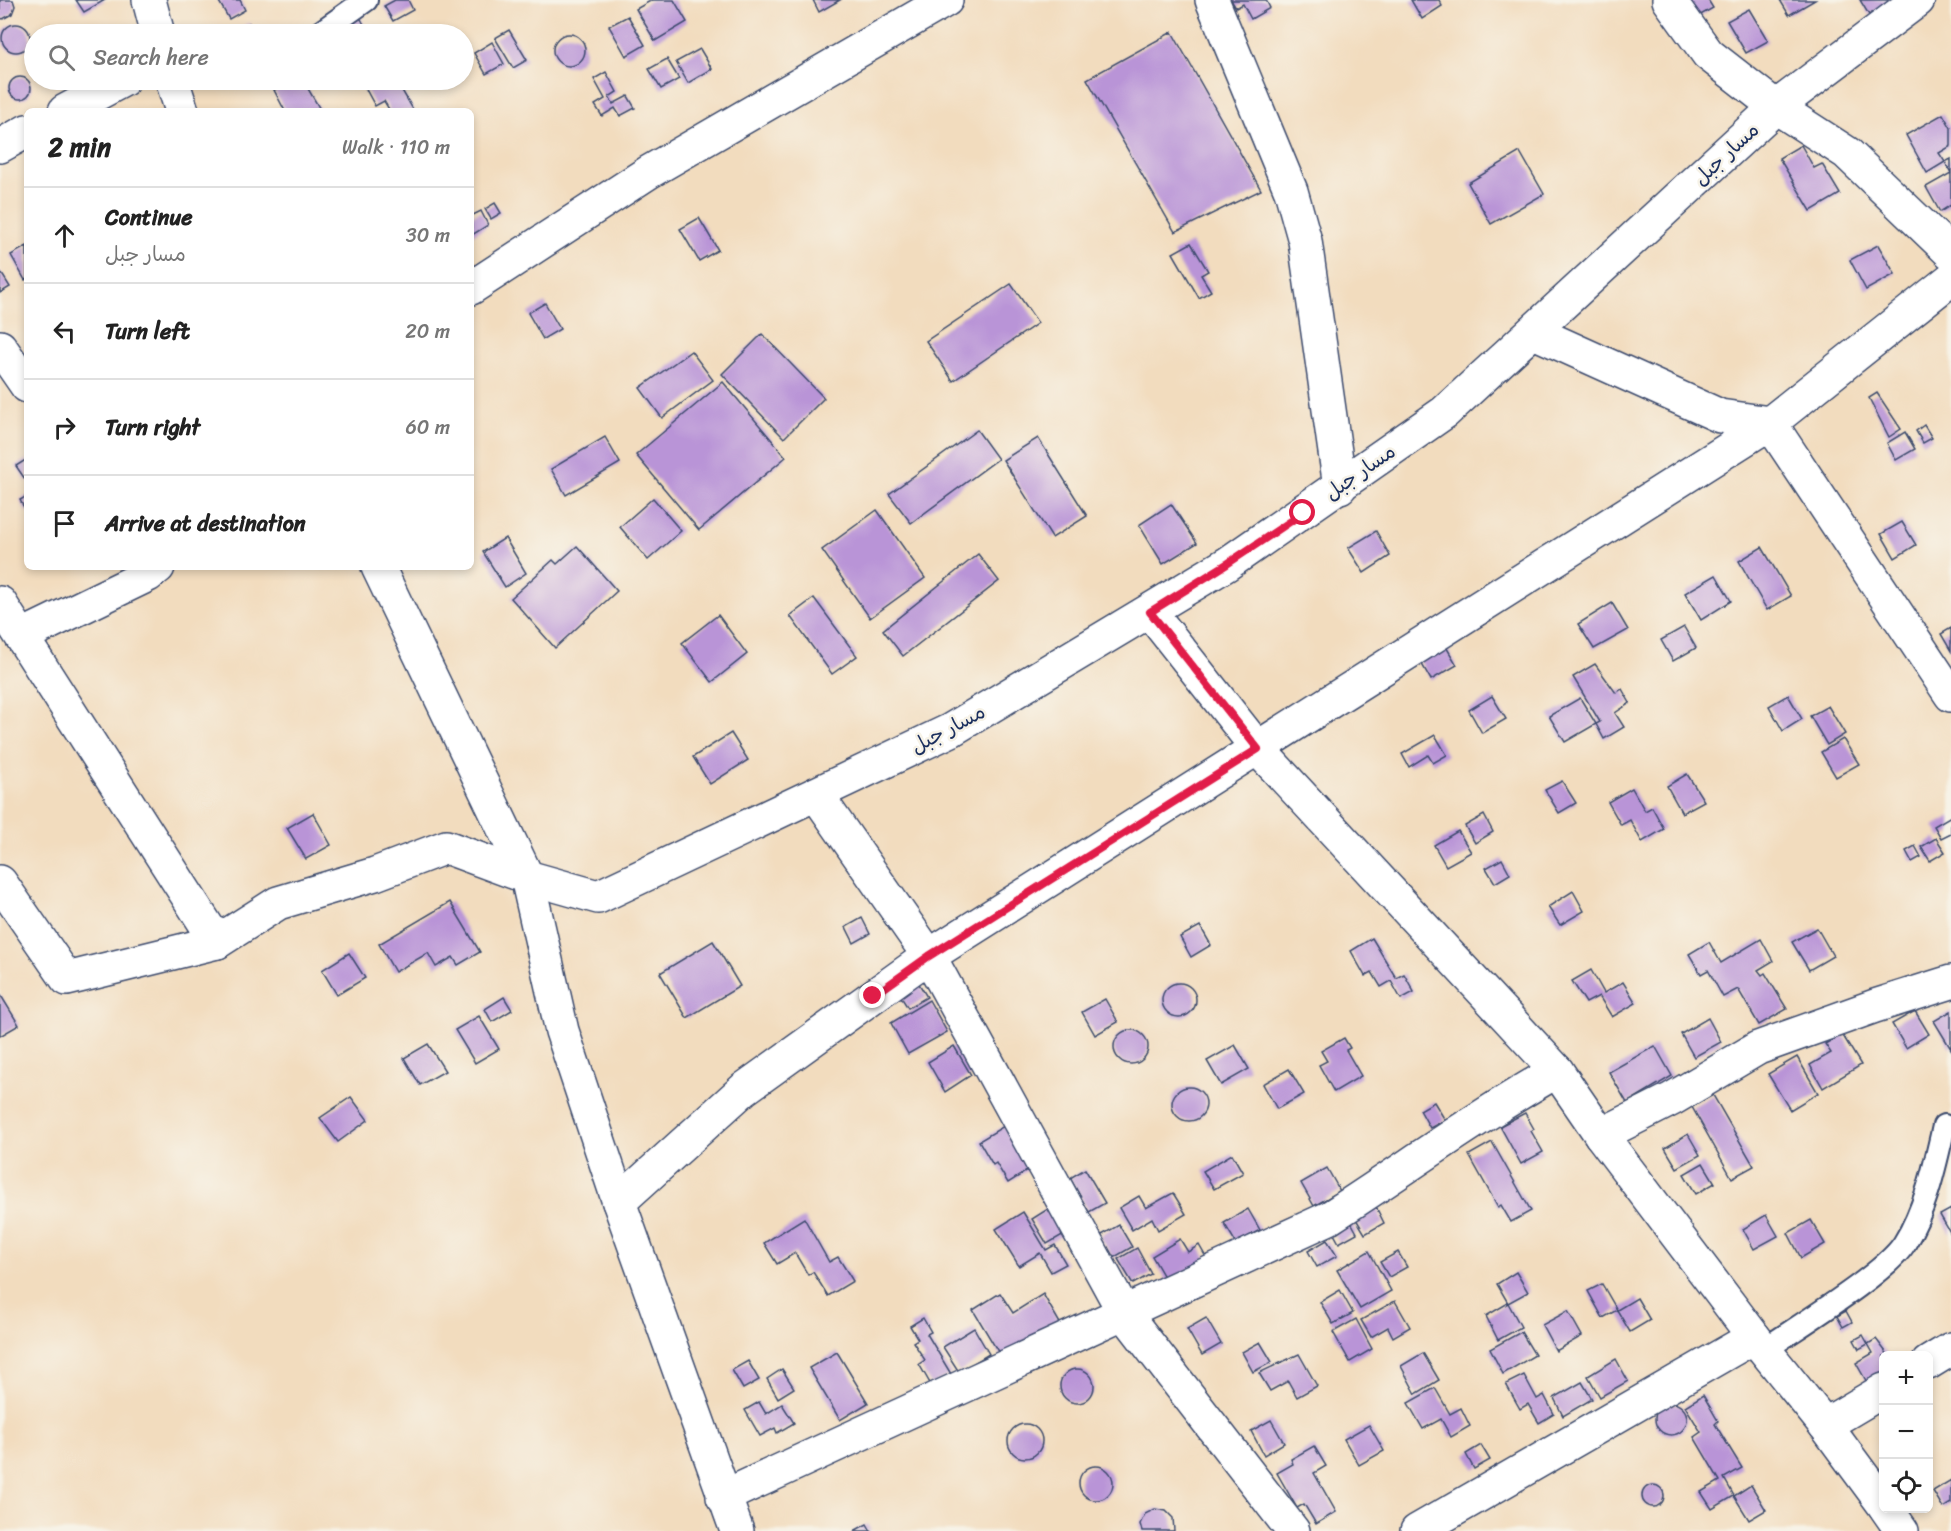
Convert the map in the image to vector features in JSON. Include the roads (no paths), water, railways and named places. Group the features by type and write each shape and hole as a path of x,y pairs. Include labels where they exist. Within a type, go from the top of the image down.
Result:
{"street":[{"path":"149,0 155,24"},
{"path":"474,286 649,172 946,0"},
{"path":"1212,0 1291,191 1305,241 1340,487"},
{"path":"1669,0 1708,54 1776,107 1847,153 1951,253"},
{"name":"مسار جبل","path":"0,882 67,979 217,942 278,903 375,874 446,847 527,877 598,897 951,730 1227,564 1445,412 1776,107 1918,0"},
{"path":"70,108 104,90"},
{"path":"175,90 181,108"},
{"path":"0,146 24,133"},
{"path":"619,1202 744,1089 929,956 1770,423 1951,279"},
{"path":"1534,332 1720,416 1770,423 1951,695"},
{"path":"0,347 24,382"},
{"path":"22,636 150,570"},
{"path":"379,570 527,877 562,1031 619,1202 737,1531"},
{"path":"0,603 217,942"},
{"path":"1150,612 1258,749 1557,1071 1601,1134 1759,1343 1826,1425 1879,1499"},
{"path":"816,794 929,956 1125,1314 1293,1531"},
{"path":"1601,1134 1672,1099 1758,1048 1875,1005 1951,982"},
{"path":"723,1497 1125,1314 1329,1218 1422,1158 1494,1107 1557,1071"},
{"path":"1417,1531 1759,1343"},
{"path":"1933,1360 1951,1349"},
{"path":"1826,1425 1879,1393"},
{"path":"1889,1513 1902,1531"}],"lane":[{"path":"332,24 366,0"},
{"path":"1759,1343 1875,1272 1904,1245 1932,1182 1944,1126"}]}
